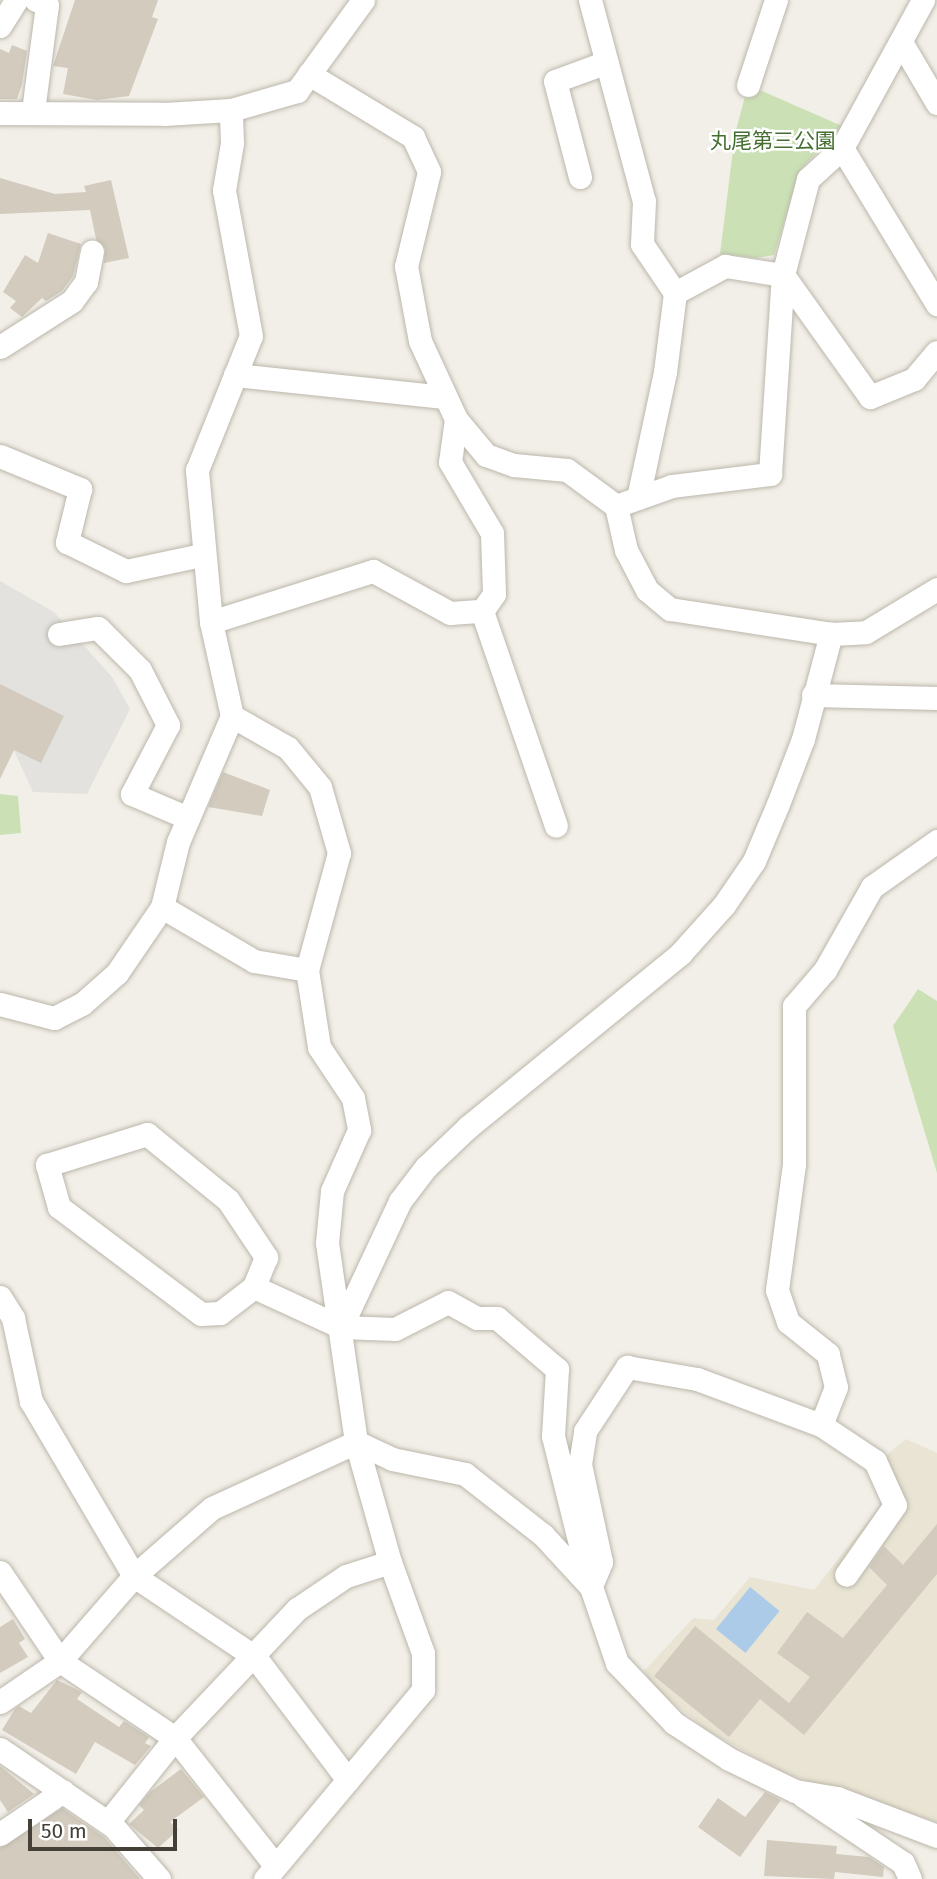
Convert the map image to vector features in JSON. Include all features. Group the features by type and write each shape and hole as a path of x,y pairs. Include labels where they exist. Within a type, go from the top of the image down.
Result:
{"street":[{"path":"0,26 16,0"},
{"path":"33,111 47,5 36,0"},
{"path":"0,113 33,111 164,114 231,110 297,91 363,0"},
{"path":"590,0 644,201 642,244 675,293 665,372 627,502 626,550 647,590 670,609 831,634 866,632 937,589"},
{"path":"748,85 776,0"},
{"path":"309,74 413,137 429,172 406,266 421,341 456,419 486,455 514,465 567,470 627,502 672,486 770,474 783,275 808,179 842,148 923,0"},
{"path":"901,42 937,103"},
{"path":"580,177 555,81 607,62"},
{"path":"0,1004 54,1018 82,1004 117,973 162,907 188,818 232,716 211,622 201,555 197,470 251,336 224,190 232,143 231,110"},
{"path":"842,148 937,304"},
{"path":"0,347 72,302 86,282 92,252"},
{"path":"675,293 725,266 783,275 870,397 914,379 937,352"},
{"path":"235,376 445,397"},
{"path":"456,419 450,462 492,533 494,594 482,611"},
{"path":"0,456 80,489 67,542 126,571 201,555"},
{"path":"211,622 373,571 450,612 482,611"},
{"path":"482,611 556,826"},
{"path":"59,634 98,628 140,670 168,725 132,794 188,818"},
{"path":"341,1326 400,1201 426,1167 468,1127 680,954 724,905 754,861 778,804 803,739 831,634"},
{"path":"813,695 937,698"},
{"path":"0,1572 60,1661 175,1738 270,1872 423,1690 424,1653 390,1562 356,1442 327,1243 332,1191 359,1130 353,1098 319,1046 307,970 339,853 320,787 288,748 232,716"},
{"path":"821,1425 836,1387 828,1354 788,1322 777,1290 794,1164 794,1006 825,970 872,887 937,841"},
{"path":"162,907 254,961 307,970"},
{"path":"146,1134 228,1200 267,1257 254,1287 220,1313 201,1314 59,1207 47,1165 146,1134"},
{"path":"254,1287 341,1326 394,1329 448,1302 477,1318 497,1318 557,1369 553,1436 591,1587 617,1663 674,1723 730,1759 795,1791 903,1863 910,1879"},
{"path":"0,1297 13,1318 31,1401 134,1576 255,1657 348,1780"},
{"path":"591,1587 601,1562 580,1464 584,1431 627,1367 697,1379 821,1425 875,1461 895,1505 846,1575"},
{"path":"0,1702 60,1661 134,1576 212,1508 356,1442 392,1459 465,1474 543,1535 591,1587"},
{"path":"108,1822 175,1738 255,1657 297,1609 346,1576 390,1562"},
{"path":"0,1749 108,1822 159,1879"},
{"path":"0,1834 63,1791"},
{"path":"795,1791 836,1798 937,1836"}],"shaded area":[{"path":"0,581 54,612 112,677 130,709 87,794 33,792 0,720"},
{"path":"906,1439 937,1453 937,1822 785,1774 707,1730 655,1688 644,1671 693,1618 714,1620 750,1577 814,1590 884,1501 883,1458"}],"green space":[{"name":"丸尾第三公園","path":"748,85 842,126 800,170 774,255 757,258 720,254 735,134"},
{"path":"0,794 18,796 21,833 0,835"},
{"path":"918,989 937,1001 937,1173 893,1026"}],"water":[{"path":"750,1587 780,1611 746,1653 716,1629"}],"building":[{"path":"75,0 158,0 152,17 158,19 129,96 97,100 63,94 68,68 53,66"},
{"path":"12,45 27,51 22,84 17,99 0,99 0,49 9,53"},
{"path":"0,178 55,194 86,192 84,186 111,180 129,258 104,263 105,248 96,239 90,210 0,214"},
{"path":"48,233 81,244 73,276 62,291 46,301 42,298 22,317 10,308 16,301 3,292 25,255 38,263"},
{"path":"0,684 64,716 41,763 14,750 0,779"},
{"path":"223,772 270,790 262,816 208,807"},
{"path":"937,1524 937,1574 804,1735 760,1699 729,1737 654,1676 695,1626 789,1703 810,1677 777,1653 807,1612 843,1638 887,1585 869,1567 884,1546 903,1565"},
{"path":"13,1619 25,1639 19,1643 28,1657 0,1673 0,1627"},
{"path":"57,1680 82,1692 77,1699 119,1727 124,1721 149,1737 145,1743 151,1746 135,1765 95,1742 76,1774 2,1730 19,1706 31,1713"},
{"path":"0,1766 34,1794 8,1812 0,1800"},
{"path":"181,1769 204,1797 170,1822 178,1830 158,1848 129,1824 144,1810 139,1805 150,1792"},
{"path":"765,1792 781,1800 740,1857 698,1827 718,1798 745,1817"},
{"path":"62,1808 104,1837 140,1879 0,1879 0,1848"},
{"path":"767,1840 837,1846 836,1854 869,1857 884,1867 883,1877 835,1872 834,1879 764,1876"}]}
